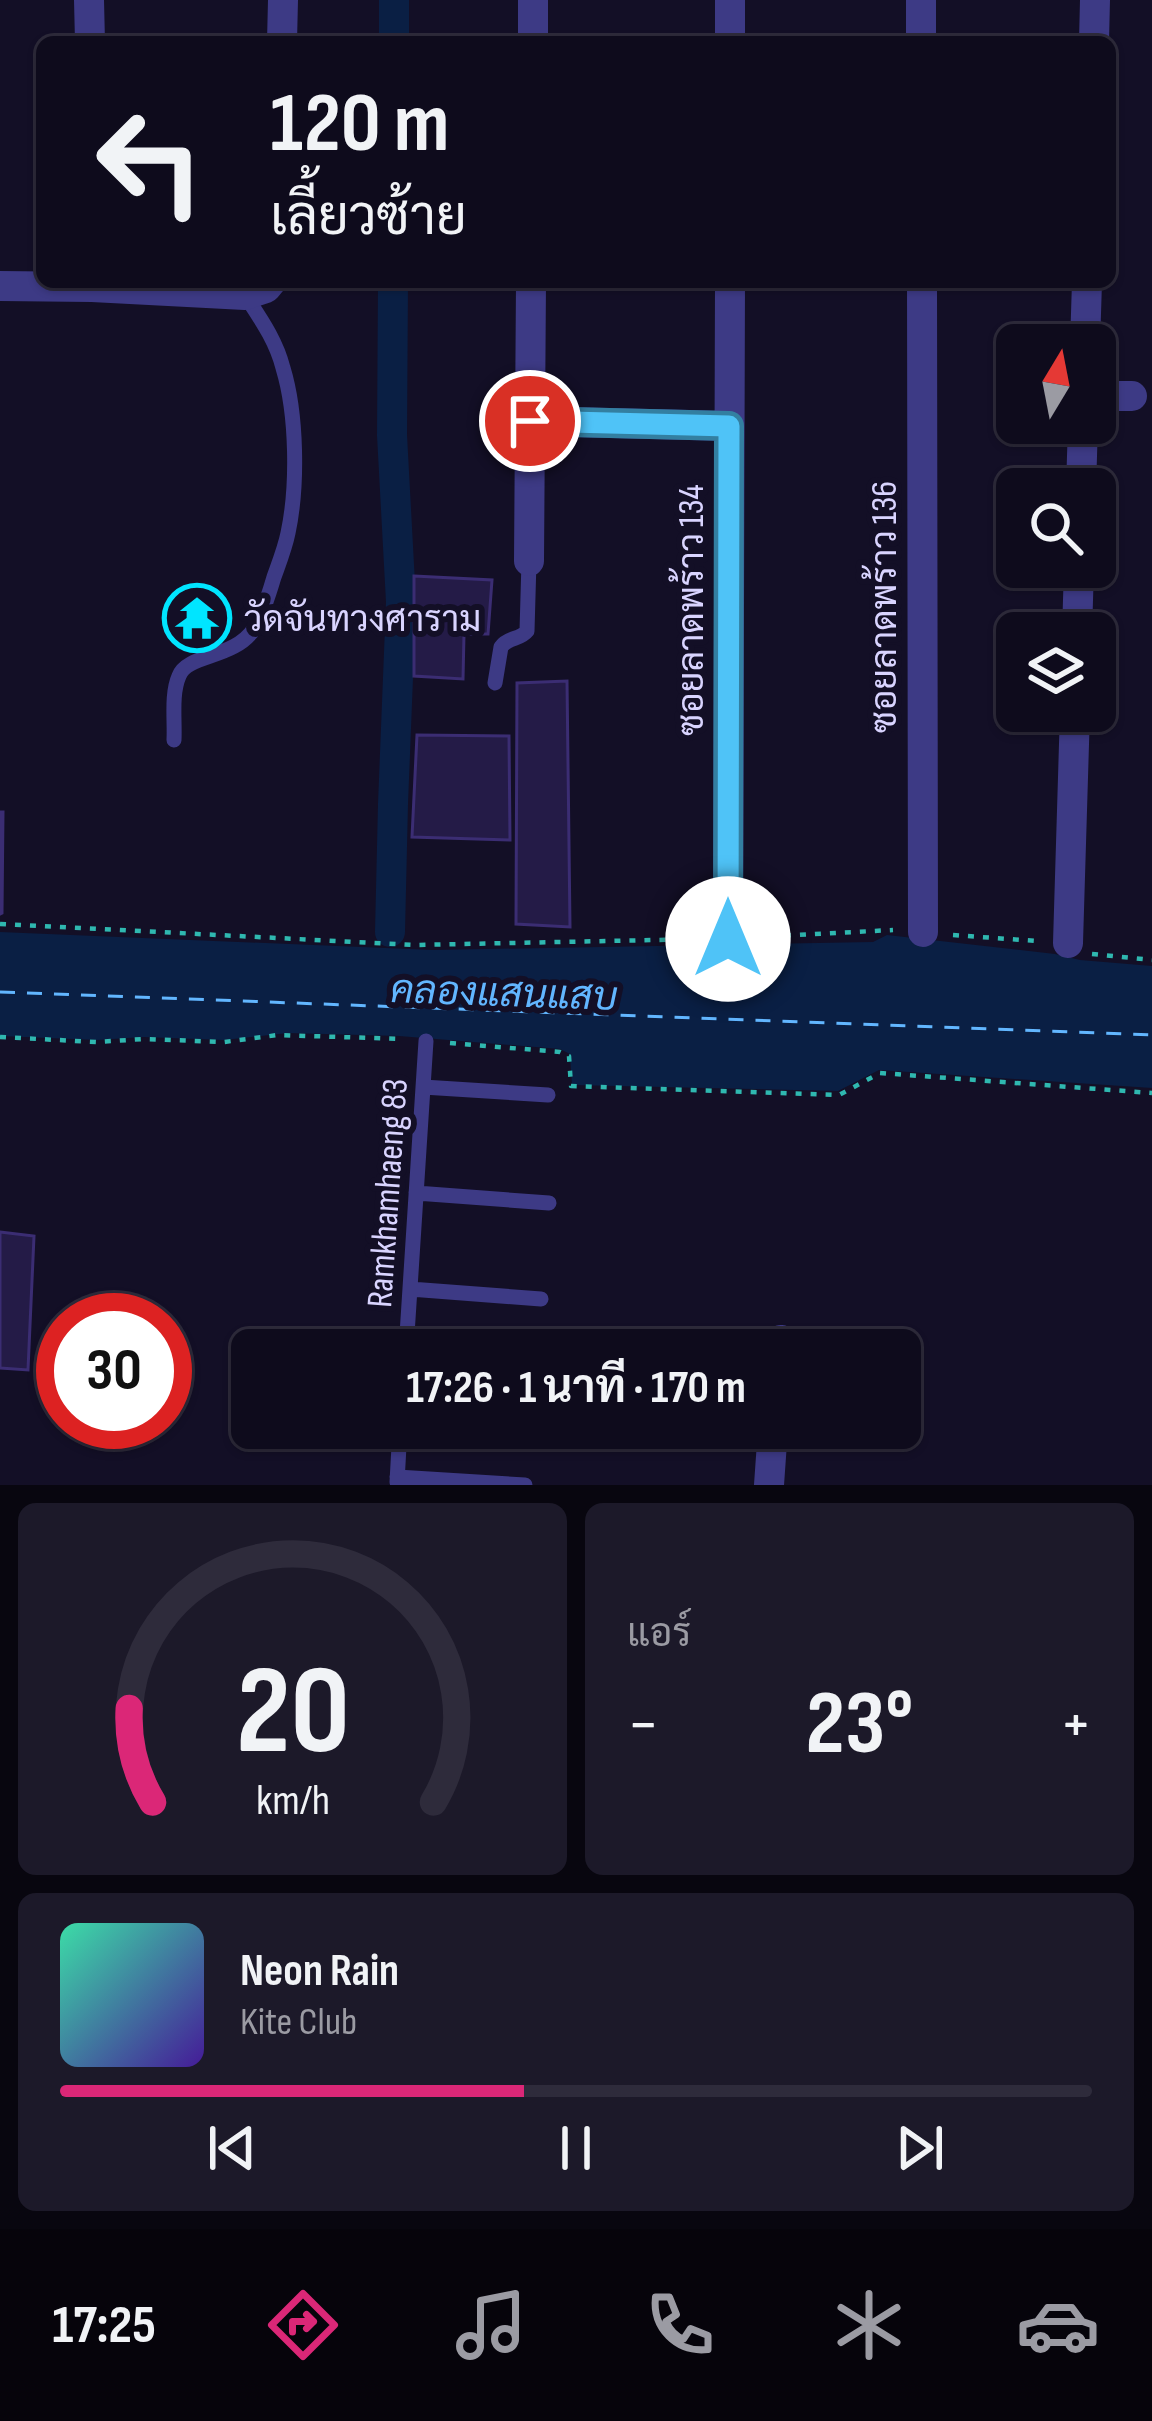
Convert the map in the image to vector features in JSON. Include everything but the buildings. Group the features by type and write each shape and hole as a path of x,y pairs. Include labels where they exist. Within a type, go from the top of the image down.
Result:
{"street":[{"path":"89,0 89,36"},
{"path":"282,36 283,0"},
{"path":"532,36 533,0"},
{"path":"730,0 730,36"},
{"path":"921,0 921,36"},
{"path":"1094,36 1095,0"},
{"path":"0,286 36,285"},
{"path":"529,561 531,288"},
{"name":"ซอยลาดพร้าว 134","path":"728,939 730,288"},
{"name":"ซอยลาดพร้าว 136","path":"922,288 922,932"},
{"path":"1086,324 1087,288"},
{"path":"1116,396 1132,396"},
{"path":"530,421 729,426"},
{"path":"1068,943 1074,732"},
{"path":"769,1485 772,1449"}],"lane":[{"path":"174,740 176,681 181,669 232,651 253,630 289,532 292,412 284,369 258,288"},
{"path":"495,683 504,642 527,632 529,561"},
{"name":"Ramkhamhaeng 83","path":"407,1329 426,1041"},
{"path":"423,1087 548,1095"},
{"path":"416,1193 549,1203"},
{"path":"410,1289 541,1299"},
{"path":"399,1449 397,1481 525,1485"}],"path":[{"path":"0,924 416,945 728,939 883,929 1068,943 1076,952 1152,960"},
{"path":"0,1037 224,1042 278,1035 560,1052 569,1056 571,1086 839,1095 880,1073 1152,1093"}],"water":[{"name":"คลองแสนแสบ","path":"0,932 433,950 873,942 887,935 1152,966 1152,1088 879,1070 838,1091 572,1085 570,1054 560,1049 288,1033 224,1040 0,1036"}],"waterway":[{"path":"394,0 394,36"},
{"path":"390,932 401,602 392,435 393,288"}],"ferry route":[{"path":"0,992 1152,1035"}],"place":[{"name":"วัดจันทวงศาราม","path":"197,618"}],"route":[{"path":"530,421 729,426 728,939"}]}
